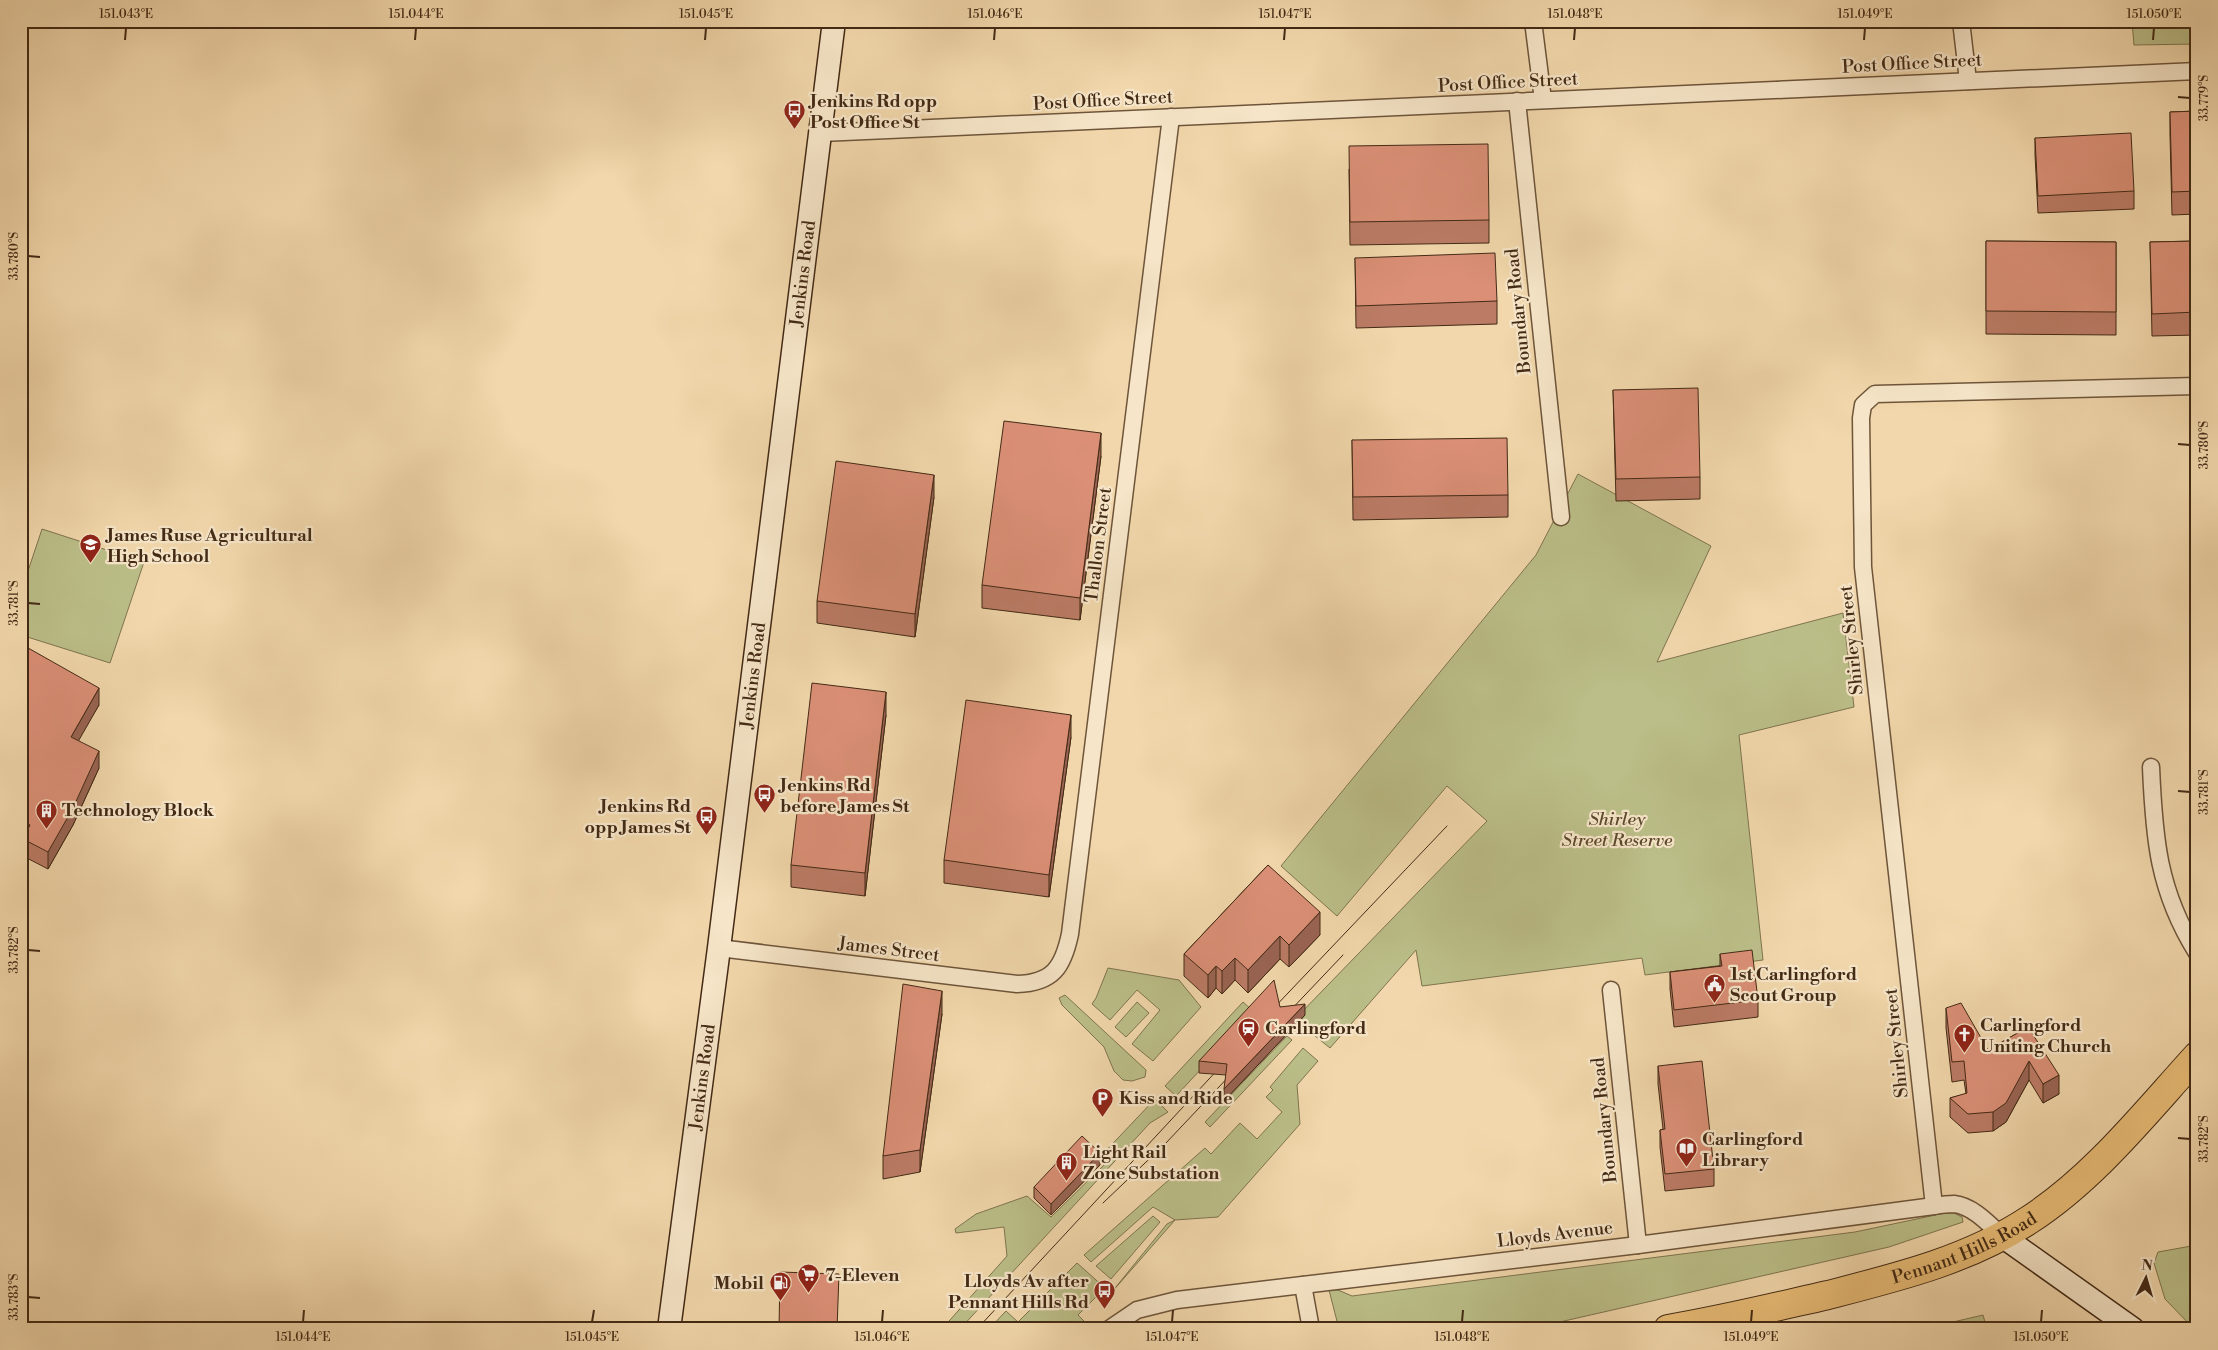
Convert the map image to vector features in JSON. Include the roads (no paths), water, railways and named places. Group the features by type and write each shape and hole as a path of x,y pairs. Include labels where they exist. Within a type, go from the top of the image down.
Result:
{"highway":[{"name":"Pennant Hills Road","path":"1668,1329 1784,1305 1910,1273 1968,1254 2030,1220 2092,1169 2197,1056"}],"main road":[{"name":"Jenkins Road","path":"669,1329 719,948 834,21"},
{"path":"2002,1236 2132,1329"}],"street":[{"path":"1533,21 1543,100"},
{"path":"1961,21 1968,81"},
{"name":"Post Office Street","path":"820,133 2197,71"},
{"name":"Boundary Road","path":"1517,101 1561,516"},
{"name":"Thallon Street","path":"1052,974 1065,955 1070,934 1171,117"},
{"name":"Shirley Street","path":"1934,1206 1863,567 1861,418 1863,405 1875,394 2197,386"},
{"path":"2151,767 2158,859 2176,917 2197,953"},
{"name":"James Street","path":"719,948 1017,984 1035,982 1052,974"},
{"name":"Boundary Road","path":"1611,990 1638,1245"},
{"name":"Lloyds Avenue","path":"1109,1329 1126,1315 1148,1306 1177,1300 1638,1245 1934,1206 1954,1204 1964,1207 1981,1217 2002,1236"},
{"path":"1303,1285 1311,1329"}],"tram line":[{"path":"1269,1013 1447,826"},
{"path":"1286,1015 1343,955"},
{"path":"977,1329 1222,1065"},
{"path":"1103,1203 1165,1144 1235,1070"}],"place":[{"name":"Jenkins Rd opp Post Office St","path":"794,130"},
{"name":"James Ruse Agricultural High School","path":"91,564"},
{"name":"Jenkins Rd before James St","path":"764,814"},
{"name":"Technology Block","path":"46,829"},
{"name":"Jenkins Rd opp James St","path":"707,835"},
{"name":"1st Carlingford Scout Group","path":"1714,1003"},
{"name":"Carlingford","path":"1249,1047"},
{"name":"Carlingford Uniting Church","path":"1964,1054"},
{"name":"Kiss and Ride","path":"1103,1117"},
{"name":"Carlingford Library","path":"1686,1168"},
{"name":"Light Rail Zone Substation","path":"1067,1181"},
{"name":"7-Eleven","path":"809,1294"},
{"name":"Mobil","path":"780,1302"},
{"name":"Lloyds Av after Pennant Hills Rd","path":"1105,1310"}],"park label":[{"name":"Shirley Street Reserve","path":"1617,830"}]}
